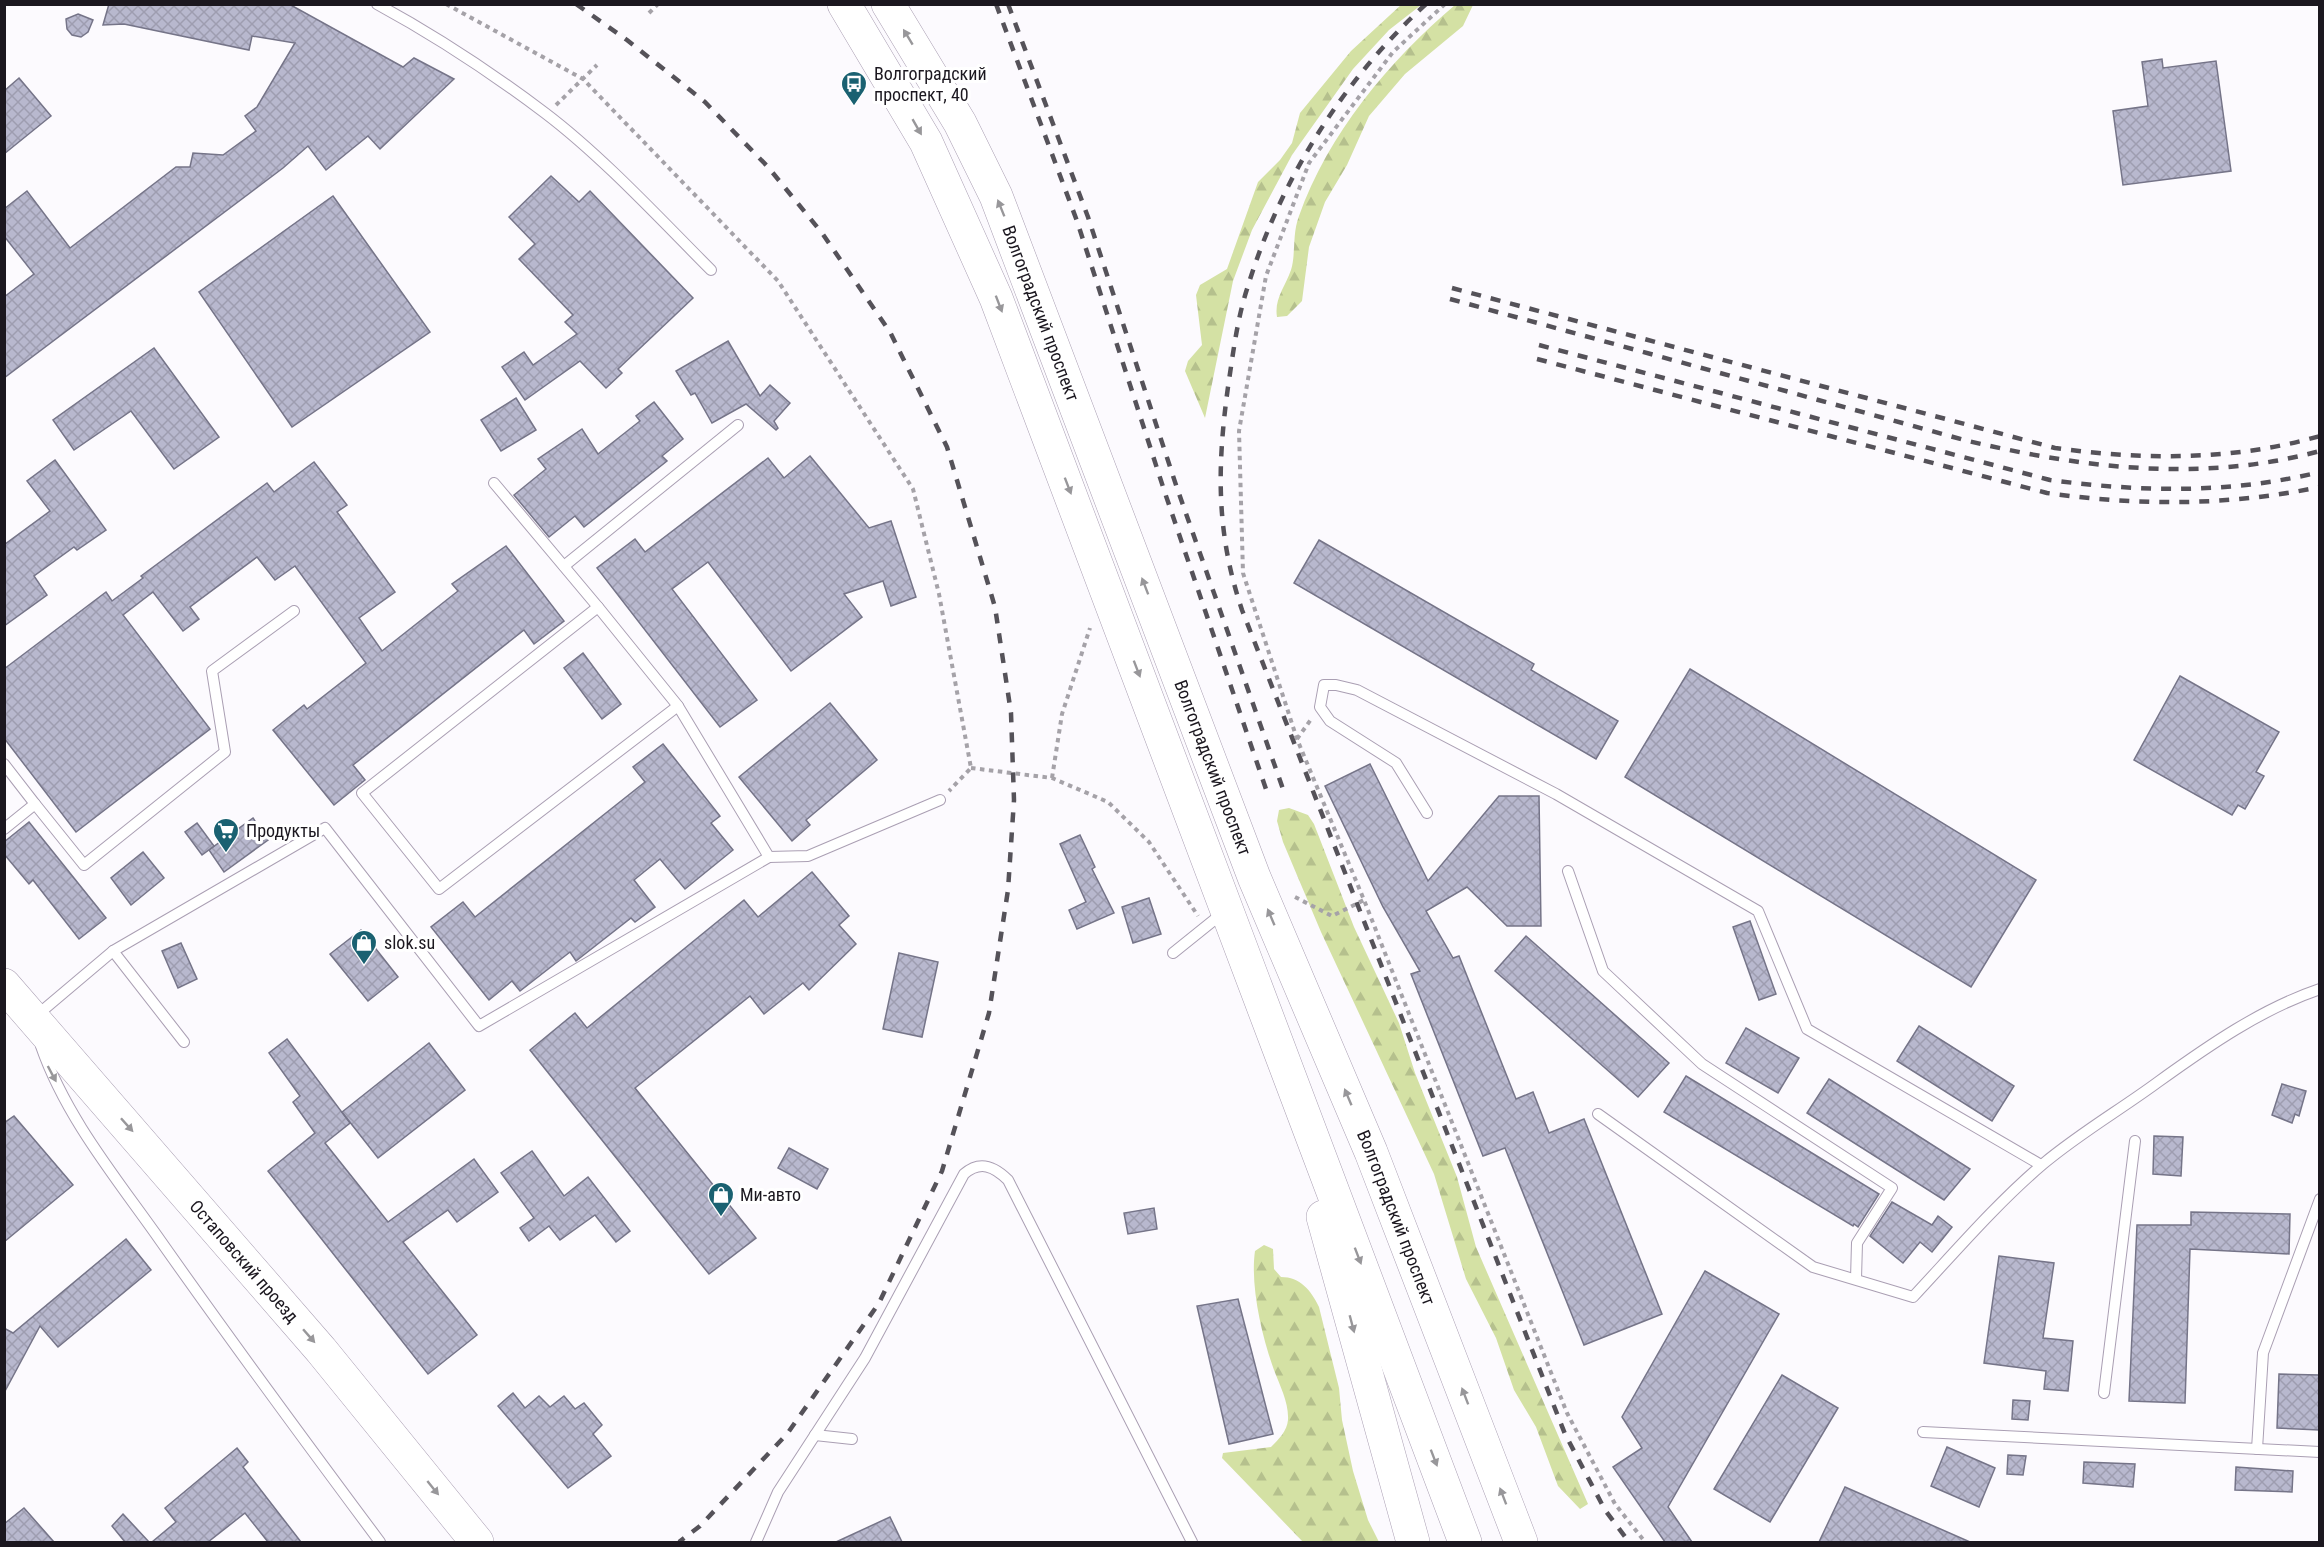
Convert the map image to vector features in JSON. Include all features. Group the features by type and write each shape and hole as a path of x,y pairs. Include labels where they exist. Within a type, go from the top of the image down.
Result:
{"main road":[{"name":"Волгоградский проспект","path":"844,4 926,142 996,298 1217,918 1271,1024 1465,1542"},
{"name":"Волгоградский проспект","path":"888,4 960,123 996,196 1254,877 1371,1152 1521,1542"},
{"name":"Остаповский проезд","path":"4,985 32,1019 84,1094 321,1350 477,1542"},
{"path":"1271,1024 1413,1542"}],"lane":[{"path":"377,4 431,33 547,114 632,191 711,270"},
{"path":"564,566 738,425"},
{"path":"494,483 678,706 769,857"},
{"path":"598,607 362,794 439,889 678,706"},
{"path":"4,764 84,865 225,752 212,671 294,611"},
{"path":"1427,813 1396,763 1330,721 1320,707 1324,685 1357,690 1556,794 1758,911 1807,1029 2042,1165"},
{"path":"380,1542 238,1351 80,1126 47,1064 32,1019 113,951 325,828 479,1026 769,857 808,856 940,800"},
{"path":"4,828 35,804"},
{"path":"1568,871 1603,971 1702,1064 1892,1188 1857,1243 1856,1280"},
{"path":"1173,953 1217,918"},
{"path":"113,951 184,1042"},
{"path":"1598,1113 1813,1267 1913,1297 2042,1165 2086,1129 2133,1100 2216,1041 2301,995 2319,989"},
{"path":"80,1126 76,1114 84,1094"},
{"path":"2104,1393 2135,1141"},
{"path":"756,1542 778,1492 865,1358 964,1174 972,1167 985,1165 998,1169 1008,1180 1192,1542"},
{"path":"2257,1449 2262,1353 2319,1199"},
{"path":"1923,1432 2319,1452"},
{"path":"815,1435 852,1439"}],"path":[{"path":"446,4 583,79 778,281 913,489 939,594 971,768"},
{"path":"649,13 658,4"},
{"path":"1445,4 1393,52 1309,163 1266,276 1239,431 1243,573 1296,739 1364,900 1567,1413 1615,1504 1645,1542"},
{"path":"547,114 597,65"},
{"path":"1052,778 1062,714 1090,628"},
{"path":"1296,739 1320,707"},
{"path":"971,768 1052,778 1108,802 1149,842 1217,918"},
{"path":"940,800 971,768"},
{"path":"1295,897 1332,916 1364,900"}],"green space":[{"path":"1402,4 1421,5 1389,30 1353,69 1292,155 1252,230 1233,281 1205,418 1185,371 1188,361 1202,345 1196,295 1200,285 1227,269 1258,182 1280,160 1292,143 1300,113 1351,51"},
{"path":"1455,5 1473,5 1463,26 1405,74 1369,116 1347,165 1325,202 1309,247 1302,301 1287,316 1277,317 1277,304 1291,270 1299,216 1326,156 1363,101 1384,75"},
{"path":"1289,808 1308,815 1314,824 1354,927 1399,1023 1415,1073 1457,1177 1476,1247 1588,1504 1580,1509 1558,1486 1536,1427 1514,1390 1496,1338 1466,1279 1434,1174 1321,932 1283,842 1277,821 1279,810"},
{"path":"1264,1245 1273,1249 1274,1269 1281,1277 1299,1282 1312,1295 1319,1307 1339,1388 1342,1420 1353,1471 1368,1520 1379,1542 1303,1542 1222,1458 1223,1453 1271,1447 1282,1435 1287,1424 1286,1401 1265,1342 1254,1280 1255,1251"}],"building":[{"path":"109,4 289,4 403,67 414,58 454,79 380,149 368,136 326,170 308,146 283,168 4,378 4,297 34,274 4,236 4,209 27,191 70,248 176,167 190,167 193,153 223,155 256,131 245,116 257,107 295,43 252,36 249,50 124,24 103,25"},
{"path":"78,14 93,20 88,32 81,37 72,35 67,29 66,19"},
{"path":"2162,59 2163,68 2216,61 2231,171 2123,185 2113,111 2148,106 2142,62"},
{"path":"19,78 51,116 4,154 4,91"},
{"path":"551,176 579,202 590,191 693,298 618,369 622,373 606,388 580,361 525,400 502,367 524,352 533,365 577,334 565,322 573,315 519,259 535,244 509,217"},
{"path":"333,196 430,332 292,427 199,292"},
{"path":"728,341 760,396 770,385 790,403 774,421 778,428 776,430 746,404 712,423 695,393 691,395 676,371"},
{"path":"154,348 219,437 174,469 131,411 74,450 53,420"},
{"path":"516,398 536,430 501,451 481,420"},
{"path":"654,402 683,439 662,456 667,461 584,527 575,516 549,537 514,495 546,469 538,459 582,429 598,454 640,421 636,416"},
{"path":"810,456 869,528 891,521 916,597 891,606 883,581 844,594 862,617 791,671 708,562 672,589 757,700 720,727 597,568 635,539 645,552 768,458 784,478"},
{"path":"55,460 106,530 77,550 74,547 34,576 47,595 4,626 4,545 50,511 27,481"},
{"path":"314,462 347,505 337,512 395,592 359,618 382,651 458,591 452,584 506,546 564,621 534,644 524,630 353,765 365,780 334,805 273,730 304,705 307,709 366,663 295,566 275,580 257,557 190,607 199,619 183,631 153,592 123,615 210,729 76,832 4,738 4,669 106,592 112,601 143,578 141,576 267,483 274,492"},
{"path":"1319,540 1534,664 1531,670 1618,721 1596,759 1294,583"},
{"path":"583,653 621,704 602,719 564,668"},
{"path":"1690,669 2036,880 1971,987 1625,777"},
{"path":"2180,676 2279,732 2256,772 2264,776 2245,809 2238,805 2232,815 2134,760"},
{"path":"830,703 877,760 806,820 810,825 792,841 739,777"},
{"path":"663,744 720,816 711,823 733,850 685,889 660,859 634,880 655,907 635,922 631,918 576,961 570,952 520,991 512,981 489,1000 431,927 463,902 475,917 645,782 633,767"},
{"path":"1370,764 1428,881 1499,796 1539,796 1541,926 1507,926 1467,887 1426,911 1453,958 1459,956 1516,1099 1533,1092 1549,1133 1584,1119 1662,1314 1584,1345 1505,1148 1483,1156 1411,974 1420,971 1383,907 1325,786"},
{"path":"253,818 268,840 224,872 209,850"},
{"path":"29,822 106,918 79,939 33,880 29,884 4,854 4,842"},
{"path":"197,823 214,846 202,855 185,832"},
{"path":"1080,835 1095,867 1092,869 1114,913 1077,929 1069,910 1086,902 1060,844"},
{"path":"143,852 164,878 131,905 111,878"},
{"path":"812,872 849,916 839,925 856,944 809,990 803,983 764,1014 750,996 635,1088 756,1238 709,1274 530,1050 575,1013 587,1028 744,900 758,917"},
{"path":"1149,898 1161,934 1133,943 1122,907"},
{"path":"1750,921 1776,994 1759,1000 1733,927"},
{"name":"slok.su","path":"361,930 398,977 368,1001 330,954"},
{"path":"1526,936 1669,1063 1638,1097 1495,971"},
{"path":"181,943 197,979 178,988 162,951"},
{"path":"899,953 938,962 922,1037 883,1029"},
{"path":"1919,1026 2014,1086 1992,1121 1897,1061"},
{"path":"1746,1028 1799,1058 1778,1093 1726,1063"},
{"path":"287,1039 350,1123 325,1143 388,1222 474,1159 498,1192 457,1222 448,1210 403,1242 477,1335 428,1374 268,1171 315,1133 293,1102 300,1096 269,1053"},
{"path":"429,1043 465,1090 378,1158 342,1112"},
{"path":"1686,1076 1879,1194 1858,1227 1664,1112"},
{"path":"1829,1079 1970,1169 1944,1200 1807,1113"},
{"path":"2282,1084 2306,1091 2299,1116 2295,1114 2292,1123 2272,1115"},
{"path":"14,1116 73,1185 4,1242 4,1123"},
{"path":"2154,1136 2183,1137 2181,1176 2153,1174"},
{"path":"789,1148 828,1169 817,1189 778,1168"},
{"path":"532,1151 564,1196 588,1177 630,1231 616,1242 595,1215 560,1240 549,1226 529,1241 520,1228 534,1218 501,1173"},
{"path":"1892,1202 1932,1225 1938,1216 1952,1227 1932,1252 1920,1242 1903,1263 1870,1236"},
{"path":"1154,1208 1157,1229 1128,1234 1124,1213"},
{"path":"2191,1212 2290,1214 2289,1254 2190,1249 2185,1403 2129,1401 2137,1225 2191,1225"},
{"path":"126,1239 151,1270 58,1347 40,1326 4,1393 4,1328 13,1333"},
{"path":"1999,1256 2054,1263 2043,1338 2073,1341 2068,1391 2044,1389 2046,1371 1984,1363"},
{"path":"1705,1271 1779,1314 1668,1507 1692,1542 1665,1542 1613,1467 1642,1448 1622,1417"},
{"path":"1238,1299 1273,1434 1229,1444 1197,1306"},
{"path":"2279,1374 2319,1375 2319,1430 2277,1428"},
{"path":"1782,1375 1838,1408 1770,1522 1714,1489"},
{"path":"513,1393 525,1408 539,1396 550,1407 564,1396 575,1409 584,1403 602,1425 593,1434 611,1456 568,1488 498,1406"},
{"path":"2013,1400 2030,1401 2028,1420 2012,1419"},
{"path":"1947,1447 1995,1468 1979,1507 1931,1486"},
{"path":"237,1448 248,1462 243,1467 301,1542 268,1542 245,1513 208,1542 152,1542 176,1522 165,1508"},
{"path":"2008,1455 2026,1456 2023,1475 2007,1474"},
{"path":"2084,1462 2135,1464 2133,1487 2083,1483"},
{"path":"2236,1467 2293,1471 2292,1492 2235,1490"},
{"path":"1845,1487 1970,1542 1819,1542"},
{"path":"24,1508 54,1542 4,1542 4,1524"},
{"path":"123,1514 149,1542 125,1542 112,1526"},
{"path":"890,1517 902,1542 836,1542"}],"railway":[{"path":"576,4 627,40 705,102 768,167 822,233 890,332 947,447 995,607 1011,713 1014,800 1008,890 989,1013 942,1171 879,1303 787,1434 700,1526 679,1542"},
{"path":"996,4 1077,221 1165,493 1268,795"},
{"path":"1008,4 1088,217 1177,488 1283,789"},
{"path":"1426,4 1367,66 1317,134 1277,209 1261,249 1241,313 1224,416 1221,472 1223,527 1233,582 1242,610 1565,1434 1605,1510 1629,1542"},
{"path":"1452,288 2055,448 2121,455 2188,456 2254,450 2320,436"},
{"path":"1450,299 1968,441 2055,458 2143,468 2187,469 2232,467 2276,461 2320,451"},
{"path":"1539,345 2050,480 2118,487 2185,489 2253,484 2320,472"},
{"path":"1537,359 2047,493 2116,500 2184,502 2251,498 2320,487"}],"place":[{"name":"Волгоградский проспект, 40","path":"854,107"},
{"name":"Продукты","path":"226,854"},
{"name":"slok.su","path":"364,966"},
{"name":"Ми-авто","path":"721,1218"}]}
